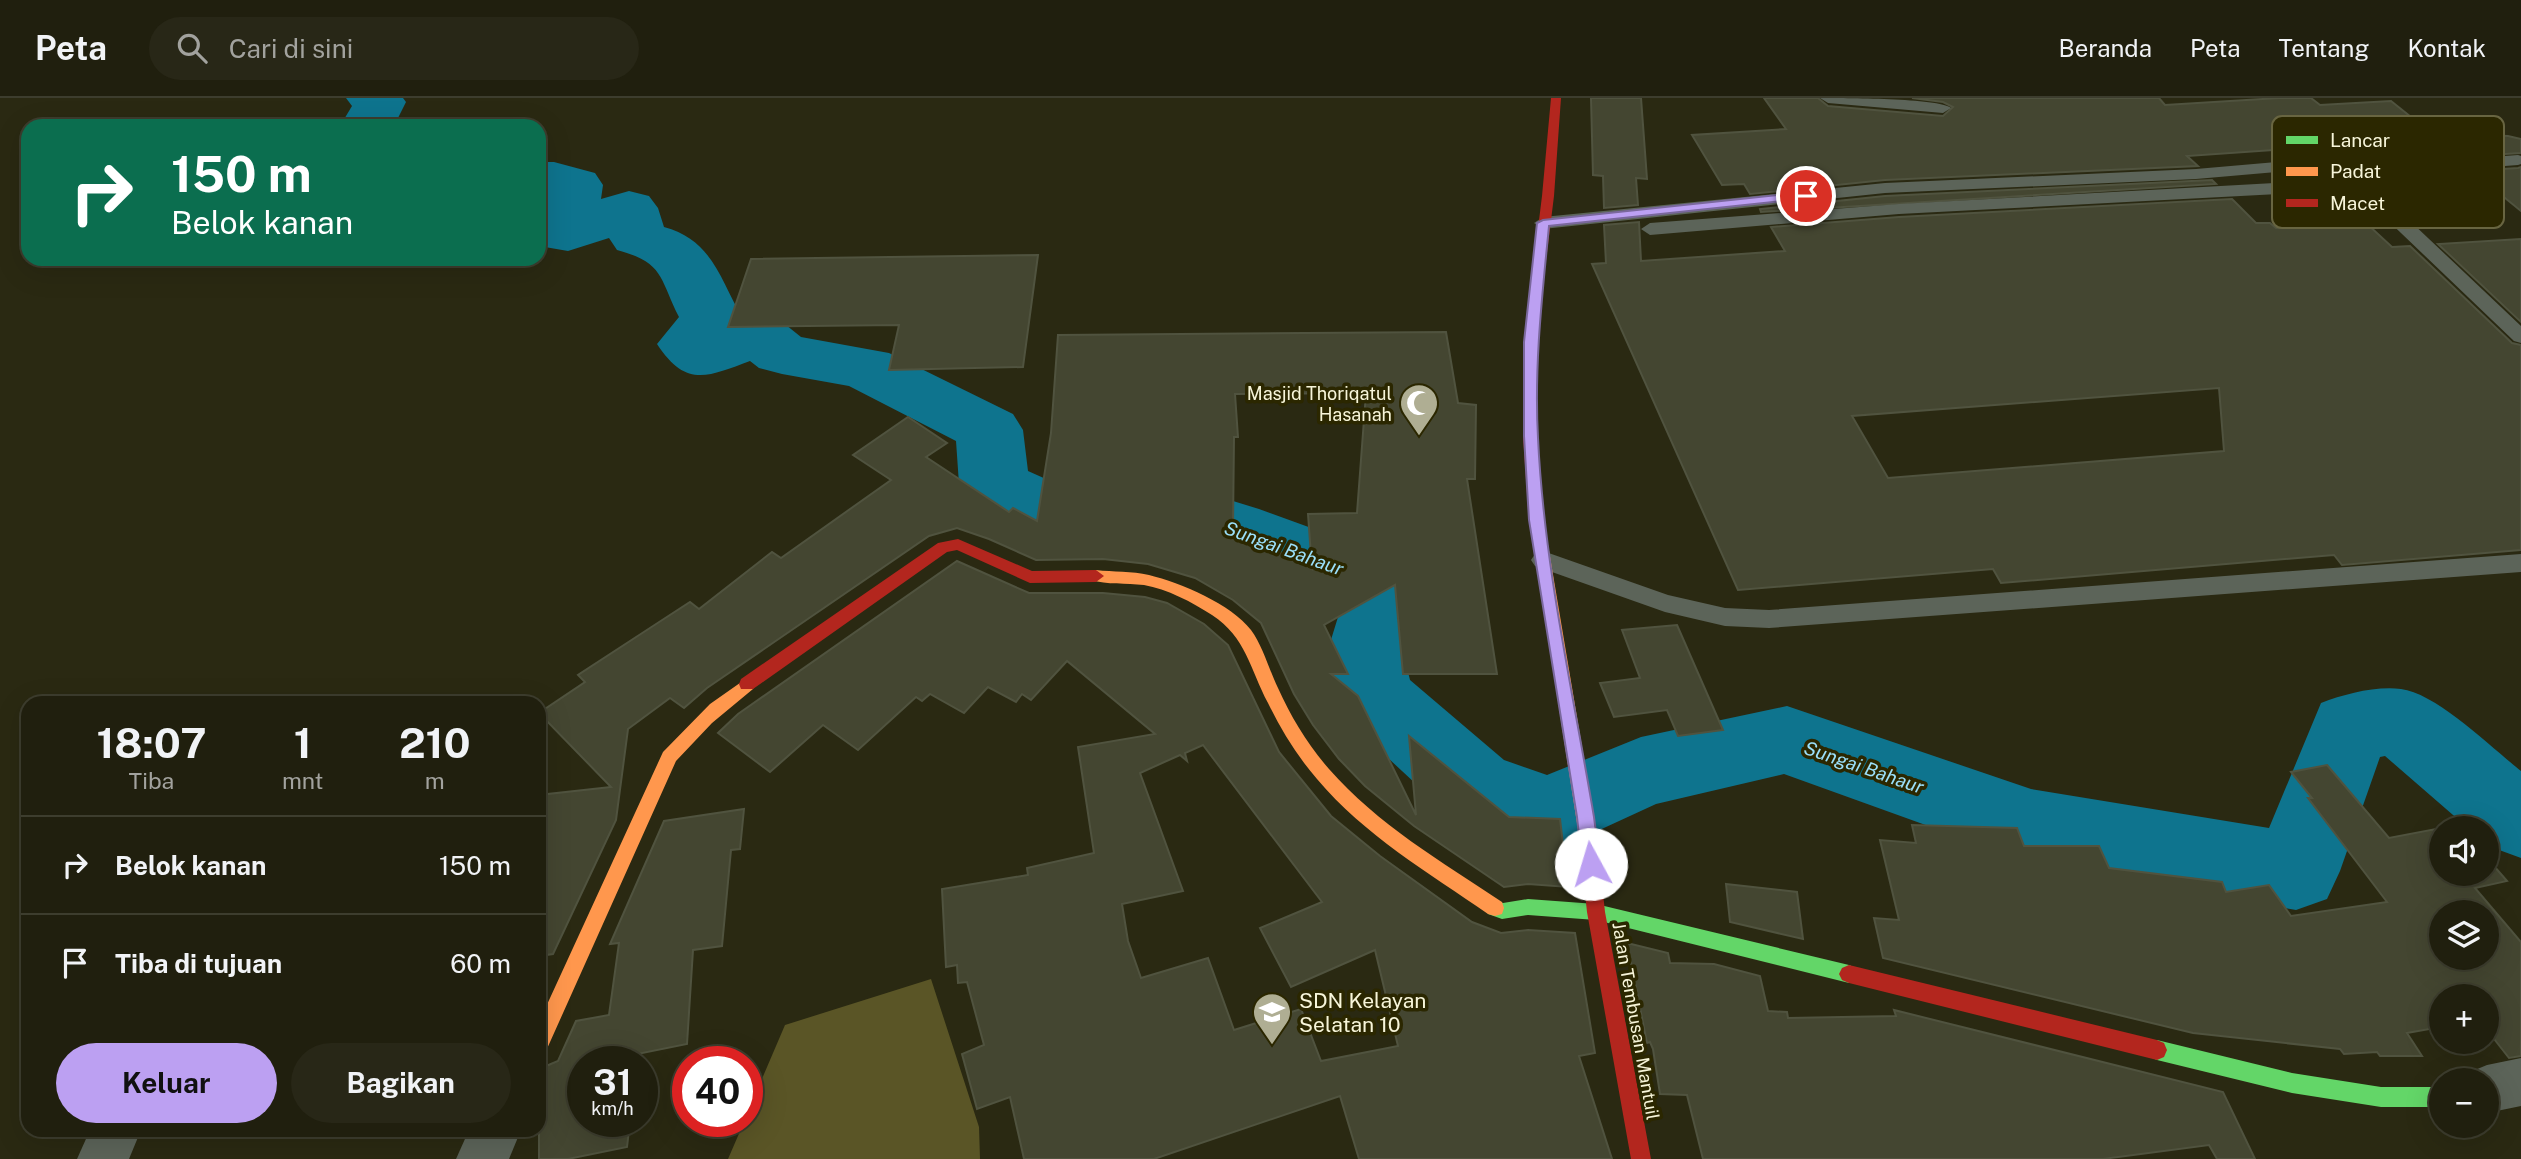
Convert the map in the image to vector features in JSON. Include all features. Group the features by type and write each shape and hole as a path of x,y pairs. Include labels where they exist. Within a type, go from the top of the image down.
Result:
{"street":[{"name":"Jalan Tembusan Mantuil","path":"1556,98 1548,196 1530,342 1530,423 1536,520 1586,817 1596,912 1641,1159"},
{"path":"546,1029 669,757 694,727 722,701 943,547 958,544 1030,577 1103,576 1147,580 1181,592 1219,612 1245,634 1275,701 1296,738 1322,773 1348,801 1397,841 1489,906 1502,911 1528,908 1596,912 2292,1083 2381,1097 2429,1097"},
{"path":"2499,1087 2521,1082"},
{"path":"103,1159 113,1137"},
{"path":"482,1159 493,1137"}],"lane":[{"path":"1828,98 1943,108"},
{"path":"2504,161 2518,160"},
{"path":"1542,230 1885,188 2196,174 2272,167"},
{"path":"2196,174 2212,193"},
{"path":"1885,188 1899,209"},
{"path":"1542,230 2272,189"},
{"path":"2407,228 2521,337"},
{"path":"1543,560 1665,603 1725,617 1769,619 2521,563"}],"shaded area":[{"path":"931,979 979,1127 980,1159 728,1159 738,1137 763,1137 763,1077 785,1025"}],"building":[{"path":"1591,98 1641,98 1647,179 1636,178 1638,205 1604,208 1603,176 1593,175"},
{"path":"1764,98 1818,98 1828,106 1943,116 1953,107 1943,102 1912,98 2159,98 2165,105 2311,98 2320,105 2391,101 2410,116 2272,116 2272,150 2187,156 2198,166 1885,180 1750,194 1744,184 1722,185 1692,135 1786,129"},
{"path":"2504,136 2521,139 2521,153 2504,154"},
{"path":"2521,167 2521,211 2504,197 2504,169"},
{"path":"2212,180 2216,184 1761,212 1760,209 1885,196"},
{"path":"2232,199 2256,223 2270,223 2272,228 2371,228 2392,247 2410,246 2512,343 2521,345 2521,550 2342,565 2334,555 2001,583 1993,569 1738,590 1592,264 1606,263 1604,225 1639,222 1641,261 1785,251 1771,227 1899,217","holes":["2219,388 2224,451 1888,478 1852,416"]},
{"path":"2521,239 2521,322 2438,244"},
{"path":"1038,255 1023,367 889,370 899,325 728,327 751,259"},
{"path":"1446,332 1458,403 1476,405 1475,479 1467,479 1497,674 1403,674 1395,585 1324,625 1348,674 1331,674 1358,696 1416,815 1409,736 1509,817 1560,819 1568,887 1528,884 1504,887 1414,826 1365,786 1339,759 1313,725 1294,694 1261,623 1233,600 1195,578 1148,564 1103,559 1036,560 957,528 929,536 707,688 684,708 670,698 628,729 616,820 553,954 546,955 546,794 611,787 546,720 546,708 585,682 578,675 690,602 699,609 772,552 781,558 891,480 853,455 908,417 947,443 926,457 1009,512 1013,508 1037,521 1051,433 1058,335","holes":["1366,393 1357,513 1308,514 1312,569 1233,527 1234,437 1238,437 1235,394"]},
{"path":"957,561 1029,593 1103,593 1145,597 1167,603 1204,624 1228,645 1279,752 1331,816 1380,856 1472,922 1501,933 1528,930 1575,933 1595,1053 1579,1056 1612,1159 1359,1159 1340,1096 1154,1159 1024,1159 1010,1097 977,1109 962,1054 984,1045 967,982 958,983 957,965 946,967 942,889 1028,875 1027,868 1094,853 1078,747 1155,734 1067,661 1031,700 1022,694 1016,702 988,687 964,713 930,694 922,701 916,697 858,750 823,725 770,772 718,733 738,714","holes":["1203,745 1322,902 1260,928 1291,987 1375,950 1398,1046 1321,1061 1301,1009 1234,1030 1208,958 1141,978 1128,941 1122,904 1183,891 1140,773 1180,755 1187,761 1185,753"]},
{"path":"1677,625 1723,730 1678,736 1667,710 1614,717 1600,683 1640,678 1622,630"},
{"path":"2327,765 2389,838 2429,830 2429,886 2484,886 2475,888 2485,900 2429,900 2429,970 2499,970 2499,916 2521,942 2521,1056 2509,1058 2499,1045 2499,984 2429,984 2429,1029 2407,1033 2422,1056 2380,1056 2377,1052 2344,1054 2340,1049 2193,1033 1883,958 1874,918 1899,920 1880,840 1916,843 1912,825 2017,828 2024,846 2099,846 2109,868 2222,882 2226,892 2269,885 2291,916 2387,902 2308,798 2312,798 2291,772"},
{"path":"744,809 740,849 731,850 722,946 693,950 687,1044 658,1050 658,1046 567,1046 567,1137 628,1137 627,1147 568,1159 539,1159 539,1137 546,1137 546,1066 558,1061 576,1021 609,1015 619,943 610,944 664,821"},
{"path":"2499,872 2507,881 2499,883"},
{"path":"1726,884 1797,892 1803,939 1730,922"},
{"path":"1627,943 1668,953 1670,963 1714,964 1760,976 1768,1011 1787,1012 1788,1018 1896,1016 1894,1010 2223,1092 2255,1159 2217,1159 2209,1145 2103,1159 1703,1159 1687,1095 1660,1094 1653,1049 1650,1042 1647,1043"}],"waterway":[{"name":"Sungai Bahaur","path":"371,119 380,102 372,98"},
{"name":"Sungai Bahaur","path":"546,179 575,185 573,199 556,210 546,222"},
{"name":"Sungai Bahaur","path":"546,230 568,234 629,208 638,238 670,250 687,267 712,320 689,344 702,356 759,335 782,354 866,368 989,430 994,484 1058,514 1139,511 1233,527 1346,569 1369,585 1380,604 1365,656 1374,696 1474,785 1550,813 1641,772 1787,740 2031,826 2296,871 2350,726 2401,722 2521,821"}],"traffic: fast":[{"path":"1495,908 1502,911 1528,907 1596,912 1849,974"},
{"path":"2157,1050 2292,1083 2381,1097 2429,1097"}],"traffic: slow":[{"path":"1535,509 1588,836"},
{"path":"1096,576 1147,580 1181,591 1219,612 1245,634 1275,701 1296,738 1322,773 1348,801 1397,841 1495,908"},
{"path":"546,1029 669,757 706,718 747,684"}],"traffic: jam":[{"path":"1535,509 1530,436 1530,342 1548,196 1556,98"},
{"path":"747,684 943,547 958,544 1030,577 1096,576"},
{"path":"1588,836 1596,912 1641,1159"},
{"path":"1849,974 2157,1050"}],"place":[{"name":"Masjid Thoriqatul Hasanah","path":"1419,437"},
{"name":"SDN Kelayan Selatan 10","path":"1272,1046"}],"route":[{"path":"1591,864 1586,817 1536,520 1531,436 1530,342 1543,223 1806,196"}]}
